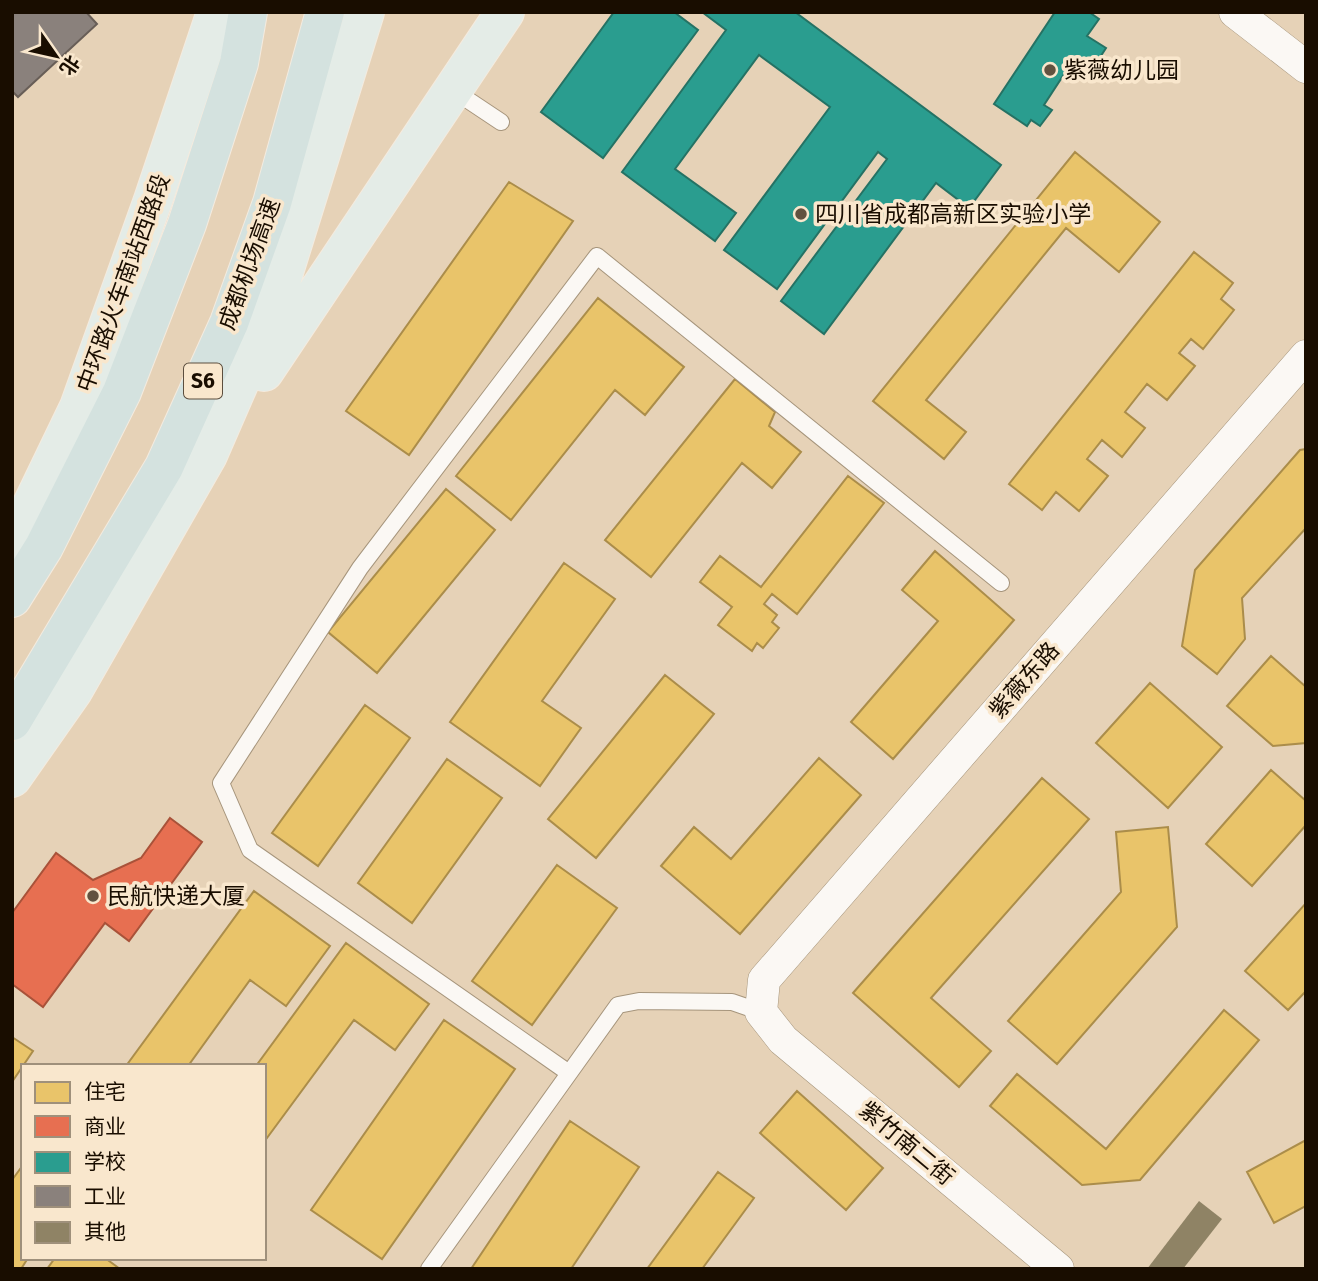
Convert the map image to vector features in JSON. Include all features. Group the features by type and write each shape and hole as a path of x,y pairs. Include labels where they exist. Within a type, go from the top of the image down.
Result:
{"highway":[{"path":"12,598 44,547 122,392 187,224 239,64 248,12"},
{"name":"成都机场高速","path":"12,720 164,467 229,323 272,203 325,12"}],"main road":[{"name":"中环路火车南站西路段","path":"12,546 79,407 216,12"},
{"path":"208,455 275,301 365,12"},
{"path":"12,778 73,691 208,455 505,12"}],"street":[{"path":"1235,12 1306,66"},
{"name":"紫薇东路","path":"761,1012 764,980 1306,356"},
{"name":"紫竹南二街","path":"761,1012 783,1040 1058,1269"}],"lane":[{"path":"453,90 501,122"},
{"path":"569,1073 250,850 221,783 359,568 597,256 1001,583"},
{"path":"429,1269 618,1005 639,1001 732,1002 761,1012"}],"building: 住宅":[{"path":"1075,152 1160,222 1119,272 1066,228 926,400 966,432 944,459 873,401"},
{"path":"509,182 573,221 409,455 346,411"},
{"path":"1194,252 1233,283 1221,299 1234,310 1203,349 1191,339 1179,353 1195,366 1167,400 1147,384 1125,412 1145,428 1122,457 1102,440 1087,459 1108,476 1079,511 1056,492 1042,510 1009,484"},
{"path":"598,298 684,367 645,415 615,390 511,520 456,476"},
{"path":"735,379 775,412 769,426 801,452 772,488 742,463 651,577 605,540"},
{"path":"1306,449 1306,528 1242,598 1245,639 1217,674 1182,646 1195,570 1300,450"},
{"path":"848,476 884,503 797,614 772,594 764,604 777,615 772,622 779,628 763,648 757,643 752,651 718,625 732,607 700,582 720,556 761,587"},
{"path":"446,489 495,530 377,673 328,632"},
{"path":"935,551 1014,620 893,759 851,722 938,621 902,590"},
{"path":"564,563 615,599 542,701 581,728 540,786 450,722"},
{"path":"1271,656 1306,687 1306,743 1273,746 1227,706"},
{"path":"665,675 714,714 596,858 548,819"},
{"path":"1150,683 1222,747 1168,808 1096,743"},
{"path":"365,705 410,738 318,866 272,833"},
{"path":"819,758 861,795 740,934 661,866 694,827 731,859"},
{"path":"447,759 502,798 412,923 358,883"},
{"path":"1271,770 1306,801 1306,825 1252,886 1206,844"},
{"path":"1042,778 1089,819 931,998 991,1051 959,1087 853,993"},
{"path":"1168,827 1177,927 1057,1064 1008,1021 1121,892 1116,832"},
{"path":"557,865 617,908 532,1025 472,981"},
{"path":"254,891 330,946 286,1006 250,980 189,1064 127,1064"},
{"path":"1306,903 1306,991 1288,1010 1245,971"},
{"path":"346,943 429,1004 395,1050 354,1020 266,1139 266,1064 257,1064"},
{"path":"1224,1010 1259,1040 1140,1180 1082,1185 990,1106 1017,1074 1106,1149"},
{"path":"444,1020 515,1069 382,1259 311,1210"},
{"path":"12,1037 33,1051 24,1064 21,1064 21,1069 12,1082"},
{"path":"797,1091 883,1168 846,1210 760,1133"},
{"path":"570,1121 639,1167 571,1269 471,1269"},
{"path":"1306,1140 1306,1206 1274,1223 1247,1172"},
{"path":"21,1168 21,1260 27,1260 21,1269 12,1269 12,1180"},
{"path":"718,1172 754,1198 702,1269 647,1269"},
{"path":"54,1260 108,1260 120,1269 47,1269"}],"building: 商业":[{"name":"民航快递大厦","path":"170,818 202,842 129,941 105,923 43,1007 12,984 12,913 56,853 93,880 141,858"}],"building: 学校":[{"path":"614,12 674,12 698,30 603,158 541,112"},
{"path":"702,12 795,12 1001,165 969,208 936,183 824,334 781,301 887,159 878,152 777,289 724,250 830,107 759,55 675,169 736,213 715,241 622,172 726,30"},
{"path":"1055,12 1089,12 1099,19 1087,36 1106,48 1093,68 1076,56 1044,105 1052,110 1040,126 1031,120 1027,126 994,104"}],"building: 工业":[{"path":"12,12 86,12 97,24 18,97 12,91"}],"building: 其他":[{"path":"1199,1201 1222,1219 1183,1269 1147,1269"}],"place":[{"name":"紫薇幼儿园","path":"1050,70"},
{"name":"四川省成都高新区实验小学","path":"801,214"},
{"name":"民航快递大厦","path":"93,896"}]}
